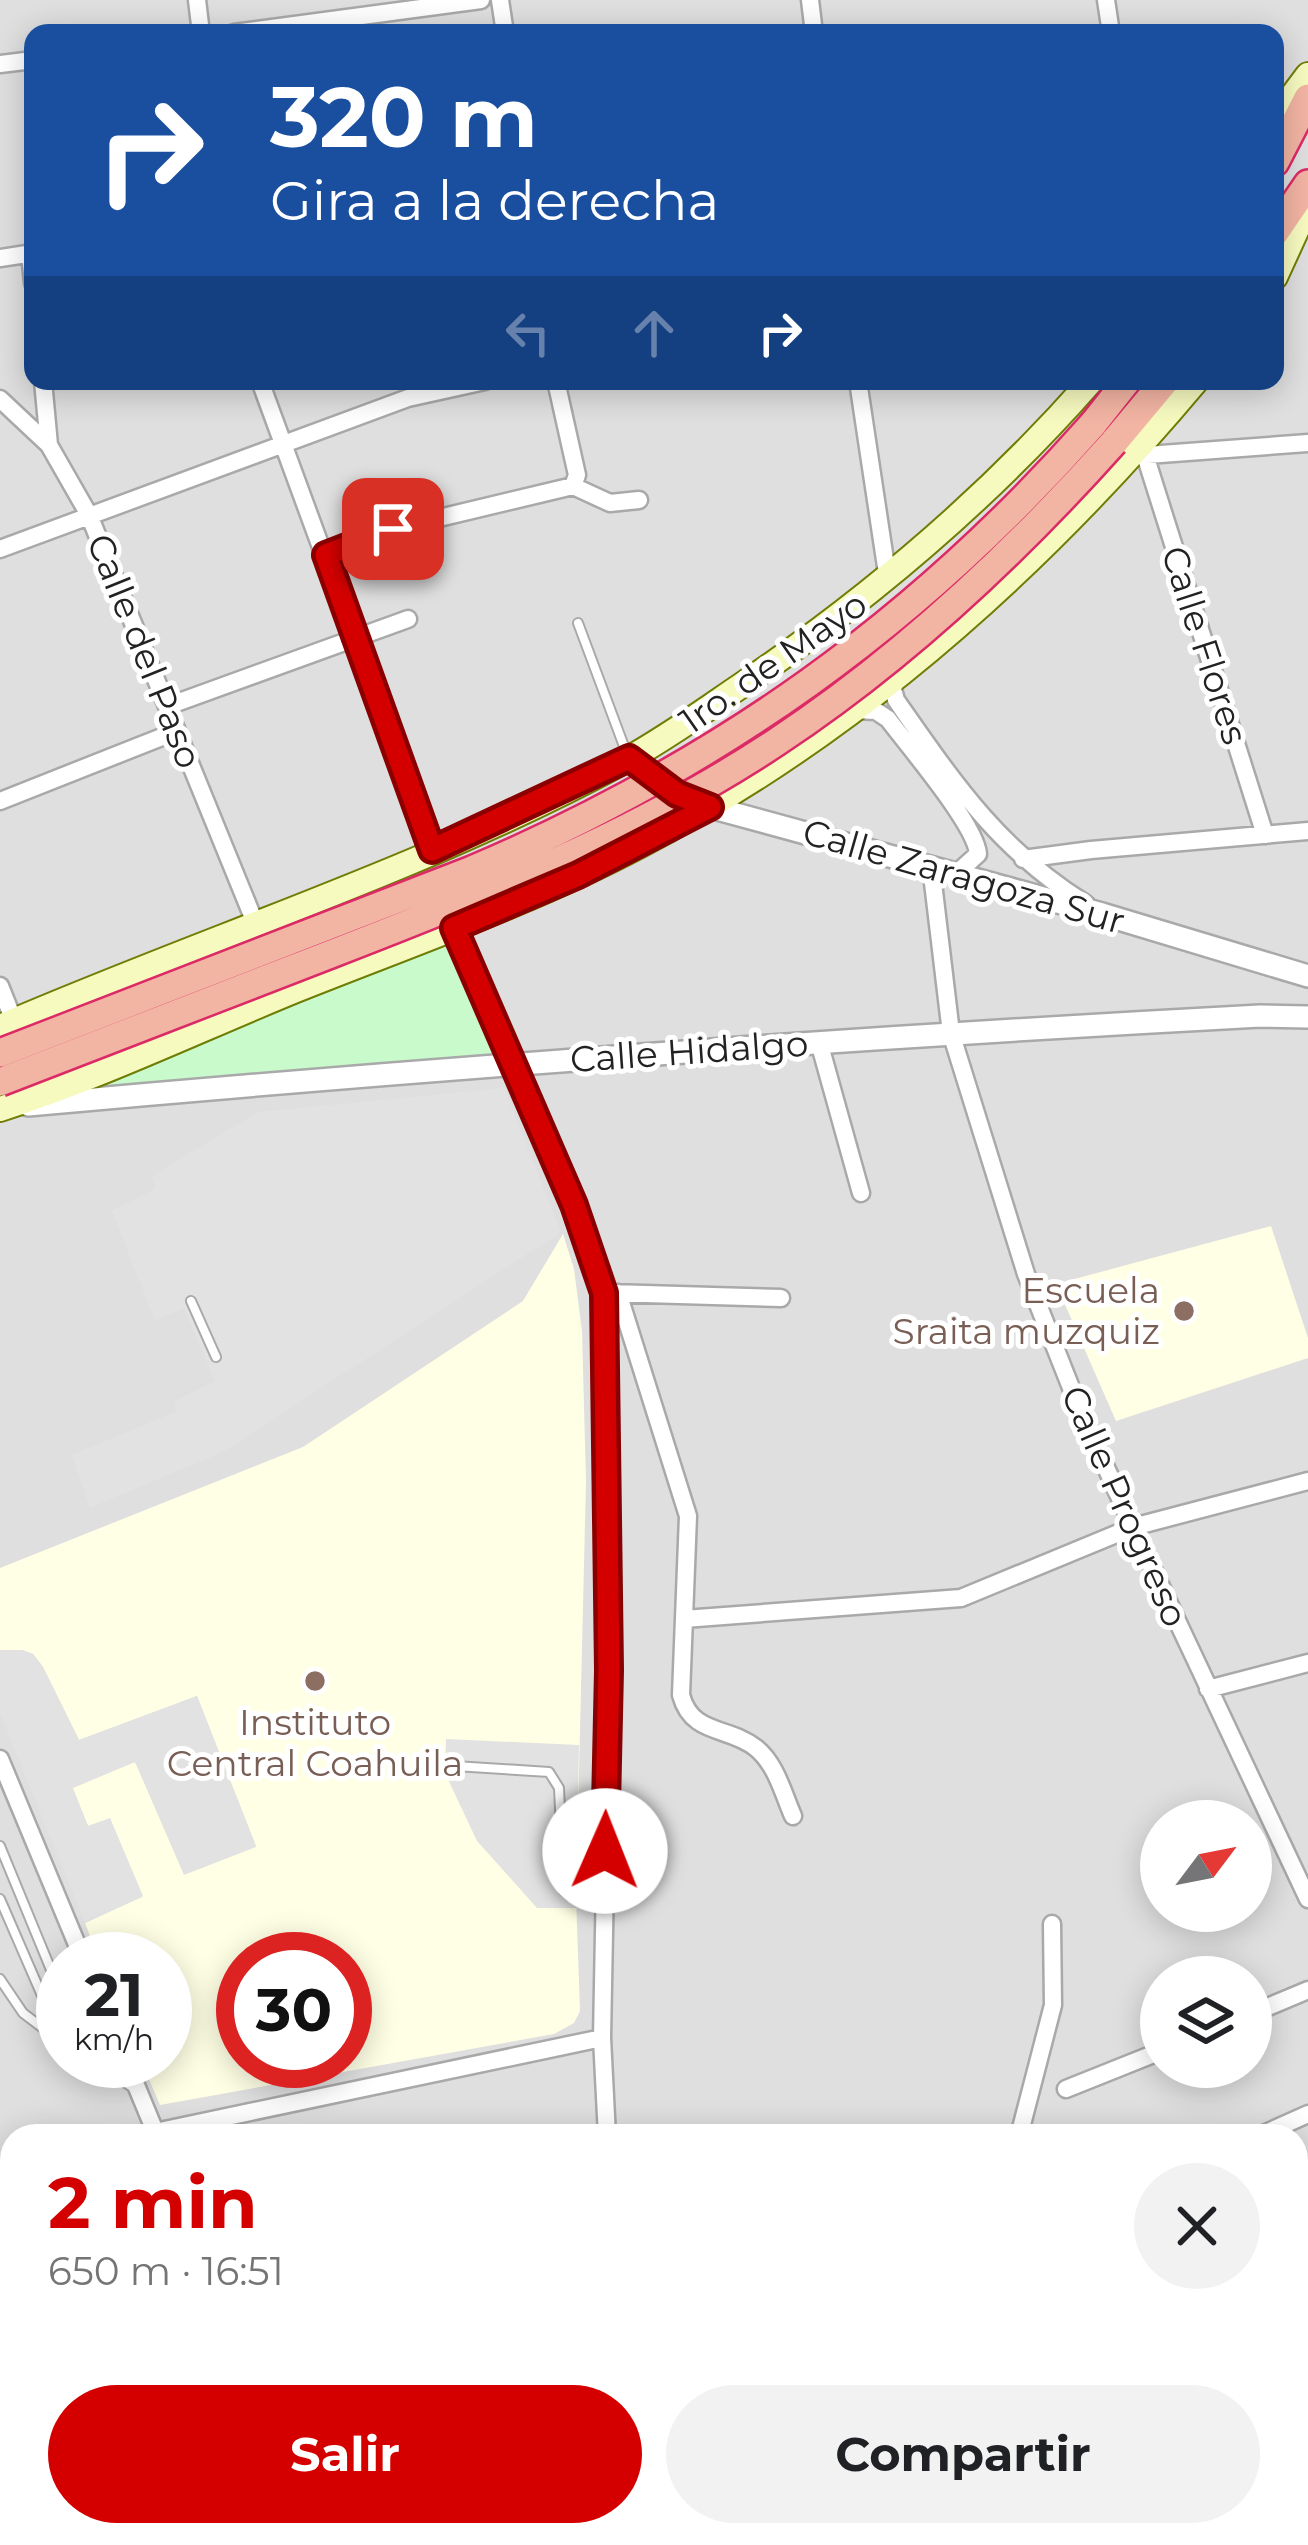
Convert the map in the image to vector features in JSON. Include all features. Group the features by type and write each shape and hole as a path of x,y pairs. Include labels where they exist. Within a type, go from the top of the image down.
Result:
{"highway":[{"path":"1284,145 1308,98"},
{"path":"1284,219 1308,184"},
{"path":"1121,444 1126,390"},
{"path":"3,1099 590,848 772,746 869,675 1002,558 1121,444 1159,390"},
{"path":"0,1053 472,870 538,842 668,774 761,719 917,599 1001,523 1121,444"}],"main road":[{"path":"1284,106 1308,75"},
{"path":"1284,257 1308,205"},
{"name":"1ro. de Mayo","path":"7,1024 432,850 629,758 720,700 888,580 994,484 1083,390"},
{"path":"3,1099 454,928 597,866 710,807 853,710 1005,587 1121,444 1185,390"},
{"path":"720,700 716,719 726,752 751,769 766,769"}],"street":[{"path":"301,24 481,0"},
{"path":"44,390 49,445"},
{"path":"263,390 432,850"},
{"path":"0,549 282,442 438,390"},
{"path":"558,390 577,475 573,486"},
{"path":"859,390 888,580"},
{"name":"Calle del Paso","path":"0,399 49,445 89,515 256,925"},
{"path":"1121,444 1308,443"},
{"name":"Calle Flores","path":"1121,444 1265,835"},
{"path":"326,555 393,529 573,486 617,504 639,500"},
{"path":"168,706 408,619"},
{"path":"897,676 896,700 958,787 1023,860 1102,914"},
{"path":"853,710 876,711 888,719 964,822 978,854 957,873"},
{"path":"0,801 178,731"},
{"name":"Calle Zaragoza Sur","path":"629,758 677,794 710,807 957,873 1308,976"},
{"path":"1023,860 1308,831"},
{"name":"Calle Progreso","path":"931,866 951,1033 1026,1274 1133,1527 1308,1899"},
{"path":"454,928 611,1293 688,1516 684,1707 701,1726 759,1750 793,1816"},
{"path":"0,986 7,1024"},
{"name":"Calle Hidalgo","path":"3,1099 951,1033 1308,1017"},
{"path":"819,1042 861,1193"},
{"path":"611,1293 781,1298"},
{"path":"607,2124 602,2038 611,1293"},
{"path":"684,1619 961,1598 1133,1527 1308,1481"},
{"path":"1208,1689 1308,1663"},
{"path":"1,1764 72,1932"},
{"path":"1022,2124 1053,2005 1052,1924"},
{"path":"1272,2005 1308,1990"},
{"path":"202,2124 602,2038"},
{"path":"1066,2090 1140,2060"},
{"path":"137,2088 152,2124"}],"lane":[{"path":"578,623 629,758"},
{"path":"190,1300 217,1357"},
{"path":"455,1766 549,1772 559,1789 564,1892 604,1896"},
{"path":"0,1846 36,1933"},
{"path":"0,1899 36,1983"},
{"path":"0,1979 23,2013 36,2023"},
{"path":"133,2088 138,2091"}],"shaded area":[{"path":"0,0 1308,0 1308,2124 0,2124"},
{"path":"504,1088 561,1232 225,1451 90,1508 72,1455 177,1411 173,1402 215,1381 184,1308 155,1321 112,1211 156,1188 152,1176 258,1112"},
{"name":"Escuela Sraita muzquiz","path":"1271,1226 1308,1338 1308,1358 1116,1421 1056,1284"},
{"name":"Instituto Central Coahuila","path":"563,1234 574,1269 582,1331 586,1481 576,1897 580,2011 574,2023 554,2034 372,2067 372,1932 216,1932 216,2088 254,2088 160,2105 153,2088 192,2088 192,1932 88,1932 85,1923 142,1897 110,1819 88,1826 72,1788 134,1762 256,1846 197,1696 79,1740 33,1654 0,1650 0,1568 303,1447 523,1301"},
{"path":"0,1650 33,1654 79,1740 197,1696 256,1847 184,1875 135,1762 73,1788 88,1826 110,1818 143,1896 85,1923 0,1713"},
{"path":"446,1739 579,1745 576,1908 537,1908 477,1841 445,1773"}],"green space":[{"path":"448,938 497,1053 64,1093"}],"place":[{"name":"Escuela Sraita muzquiz","path":"1184,1311"},
{"name":"Instituto Central Coahuila","path":"315,1681"}],"route":[{"path":"393,529 326,555 432,850 629,758 662,785 710,807 578,875 454,928 574,1205 604,1293 609,1670 605,1851"}]}
